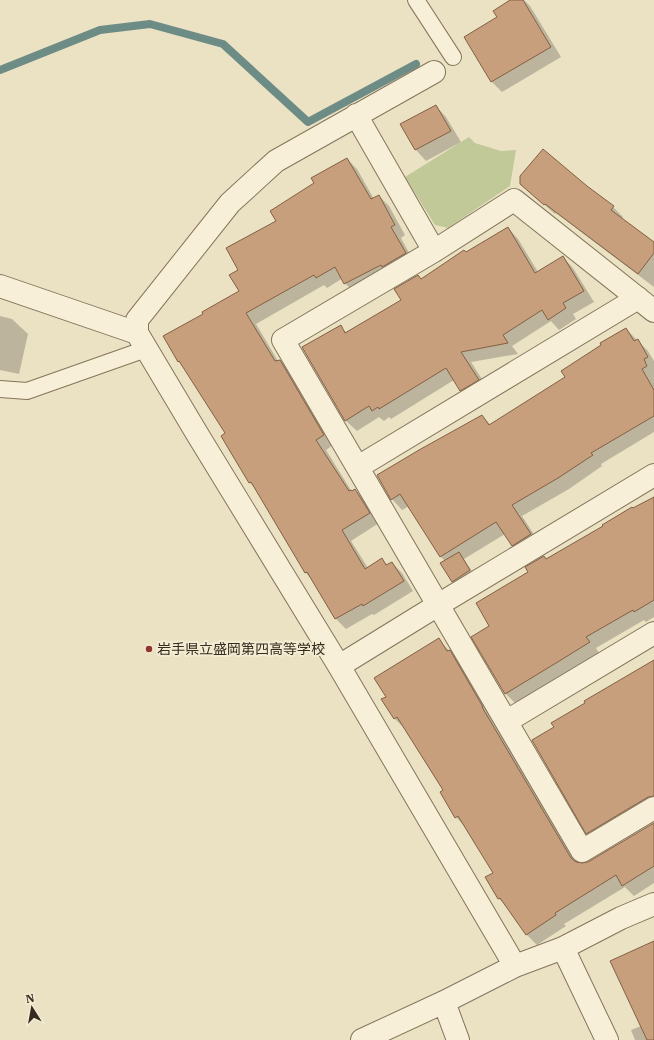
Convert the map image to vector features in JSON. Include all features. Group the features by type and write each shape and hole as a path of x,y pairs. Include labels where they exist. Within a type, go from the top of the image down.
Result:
{"street":[{"path":"434,72 276,161 230,203 137,320 142,341 339,666 515,966"},
{"path":"356,115 434,251"},
{"path":"358,467 646,305 514,200 434,251 283,340 582,851 654,808"},
{"path":"0,286 142,341"},
{"path":"339,666 654,475"},
{"path":"507,721 654,633"},
{"path":"362,1040 444,1002 515,966 563,948 621,918 654,904"},
{"path":"563,948 607,1040"},
{"path":"444,1002 458,1040"}],"lane":[{"path":"416,0 453,57"},
{"path":"0,388 27,391 142,341"}],"green space":[{"path":"469,137 475,143 501,151 516,150 510,186 448,228 435,225 405,177"}],"building":[{"path":"510,0 523,0 551,47 491,82 464,37 497,17 493,11"},
{"path":"436,105 451,131 415,150 400,124"},
{"path":"543,149 587,186 614,206 611,210 654,242 654,253 638,274 545,204 544,205 520,184 520,176"},
{"path":"347,158 371,199 379,195 395,225 391,227 406,253 382,267 381,265 344,284 335,267 316,278 314,275 246,313 275,361 280,360 324,435 316,440 349,491 355,489 370,513 342,530 365,569 382,558 386,565 392,562 404,581 363,606 362,604 335,619 307,572 305,573 251,482 249,483 221,436 225,433 179,361 178,362 163,336 203,314 202,312 239,291 229,275 238,270 226,248 276,221 270,211 314,183 311,178"},
{"path":"508,227 535,273 563,256 584,291 563,303 566,308 548,320 542,310 503,335 508,343 461,352 479,380 460,391 446,368 379,409 378,407 372,411 369,406 345,421 302,347 341,325 345,333 401,300 394,289 418,275 421,279 464,250 466,252"},
{"path":"626,328 634,341 638,339 648,357 644,359 647,366 642,369 654,390 654,416 591,453 593,455 512,505 531,534 512,546 496,522 440,557 400,494 391,500 377,475 482,415 489,425 565,377 561,371 601,345 600,343"},
{"path":"654,497 654,600 634,612 633,610 586,637 590,642 505,694 471,637 489,626 476,603 528,572 525,567 544,556 546,559 603,526 602,525 632,507 633,508"},
{"path":"459,552 470,570 452,582 440,563"},
{"path":"439,638 447,651 450,650 571,858 576,862 588,862 654,823 654,866 622,886 616,875 555,913 556,915 526,935 500,898 498,899 485,877 493,873 458,816 455,818 440,792 443,790 397,717 394,719 381,699 386,697 374,678"},
{"path":"654,660 654,796 648,797 586,834 532,740 554,727 551,723 585,703 584,701"},
{"path":"654,941 654,1040 647,1040 610,961"}],"waterway":[{"path":"0,70 100,30 150,24 223,44 308,122 416,64"}],"place":[{"name":"岩手県立盛岡第四高等学校","path":"149,649"}]}
